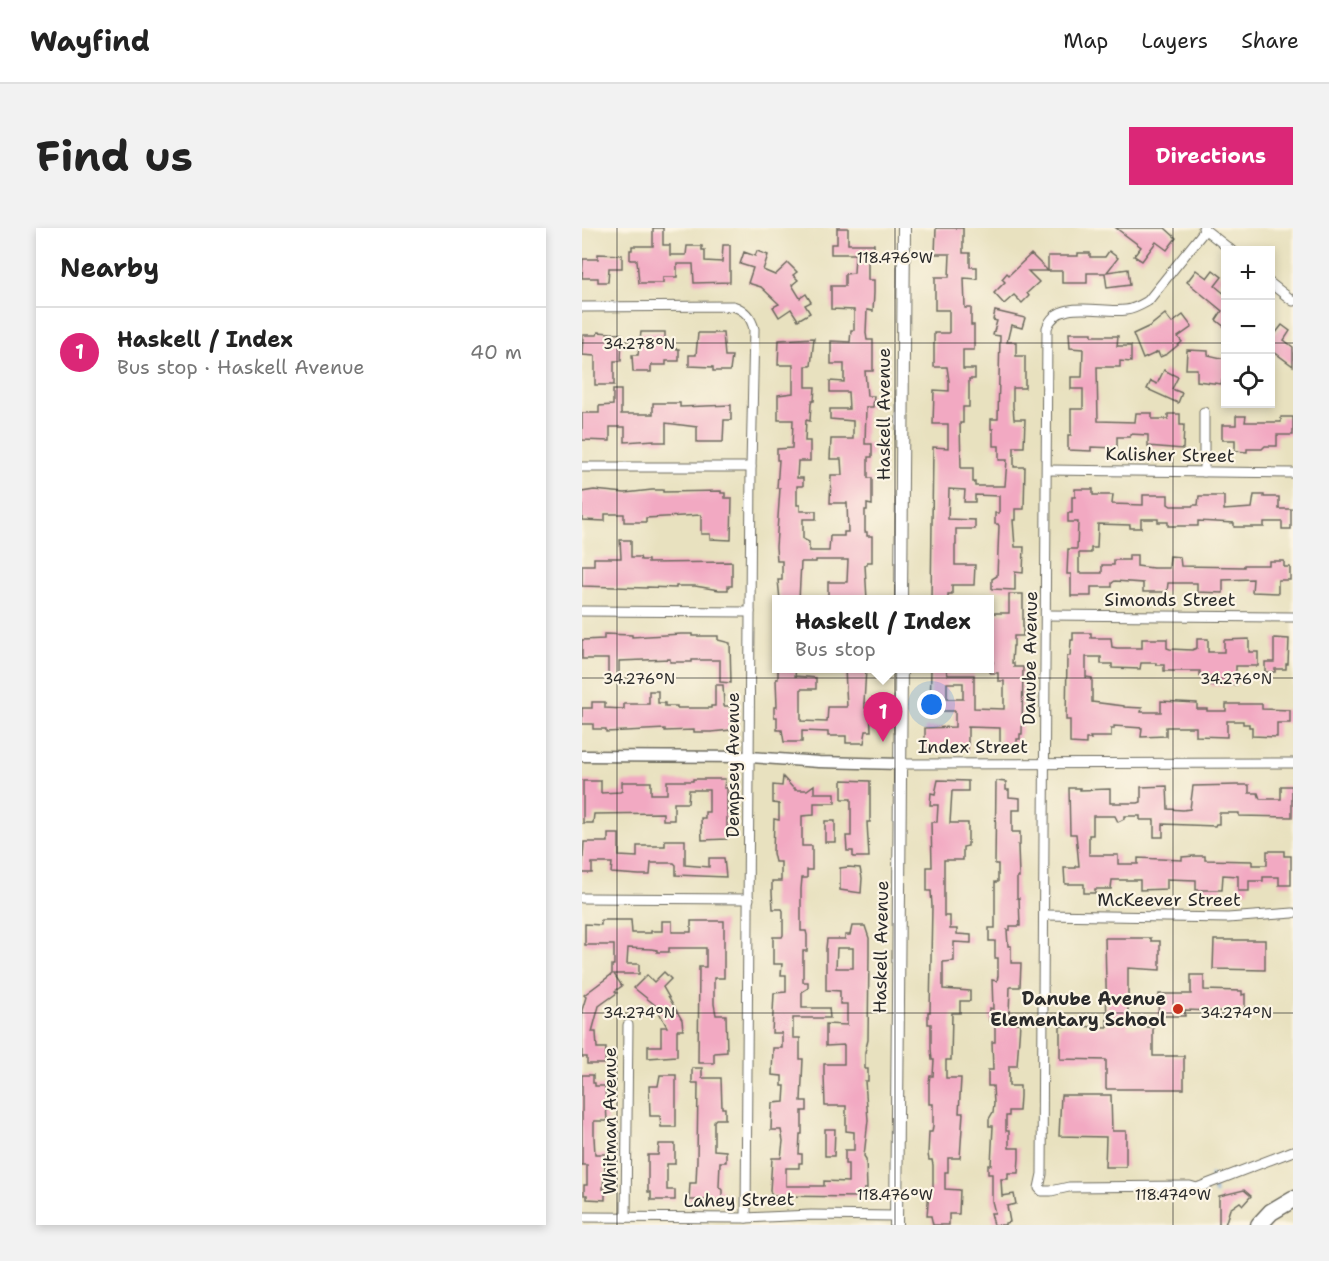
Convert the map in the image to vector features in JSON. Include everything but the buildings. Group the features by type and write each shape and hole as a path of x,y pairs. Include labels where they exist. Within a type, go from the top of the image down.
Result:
{"highway":[{"path":"1259,1225 1271,1212 1293,1199"}],"main road":[{"name":"Haskell Avenue","path":"901,595 904,228"},
{"name":"Haskell Avenue","path":"896,1220 901,673"}],"street":[{"path":"1204,229 1226,246"},
{"name":"Danube Avenue","path":"1204,229 1148,301 1139,307 1124,310 1073,309 1062,311 1050,321 1046,336 1048,351 1045,915 1042,1174 1039,1185 1042,1191 1069,1187 1190,1186 1197,1188 1293,1151"},
{"path":"1275,286 1293,301"},
{"name":"Dempsey Avenue","path":"582,307 733,306 747,314 754,329 746,1218"},
{"path":"1204,412 1204,472"},
{"path":"582,467 751,467"},
{"name":"Kalisher Street","path":"1047,470 1293,473"},
{"path":"582,611 750,612"},
{"name":"Simonds Street","path":"1047,615 1293,617"},
{"name":"Index Street","path":"582,756 750,757 900,764 1293,763"},
{"path":"582,898 749,899"},
{"name":"McKeever Street","path":"1045,915 1228,918 1293,913"},
{"name":"Whitman Avenue","path":"626,1217 628,1025"},
{"name":"Lahey Street","path":"582,1217 746,1218 811,1215 896,1220"}],"waterway":[{"path":"1211,1175 1215,1193"}],"place":[{"name":"Haskell / Index","path":"883,742"},
{"name":"Danube Avenue Elementary School","path":"1178,1009"}]}
